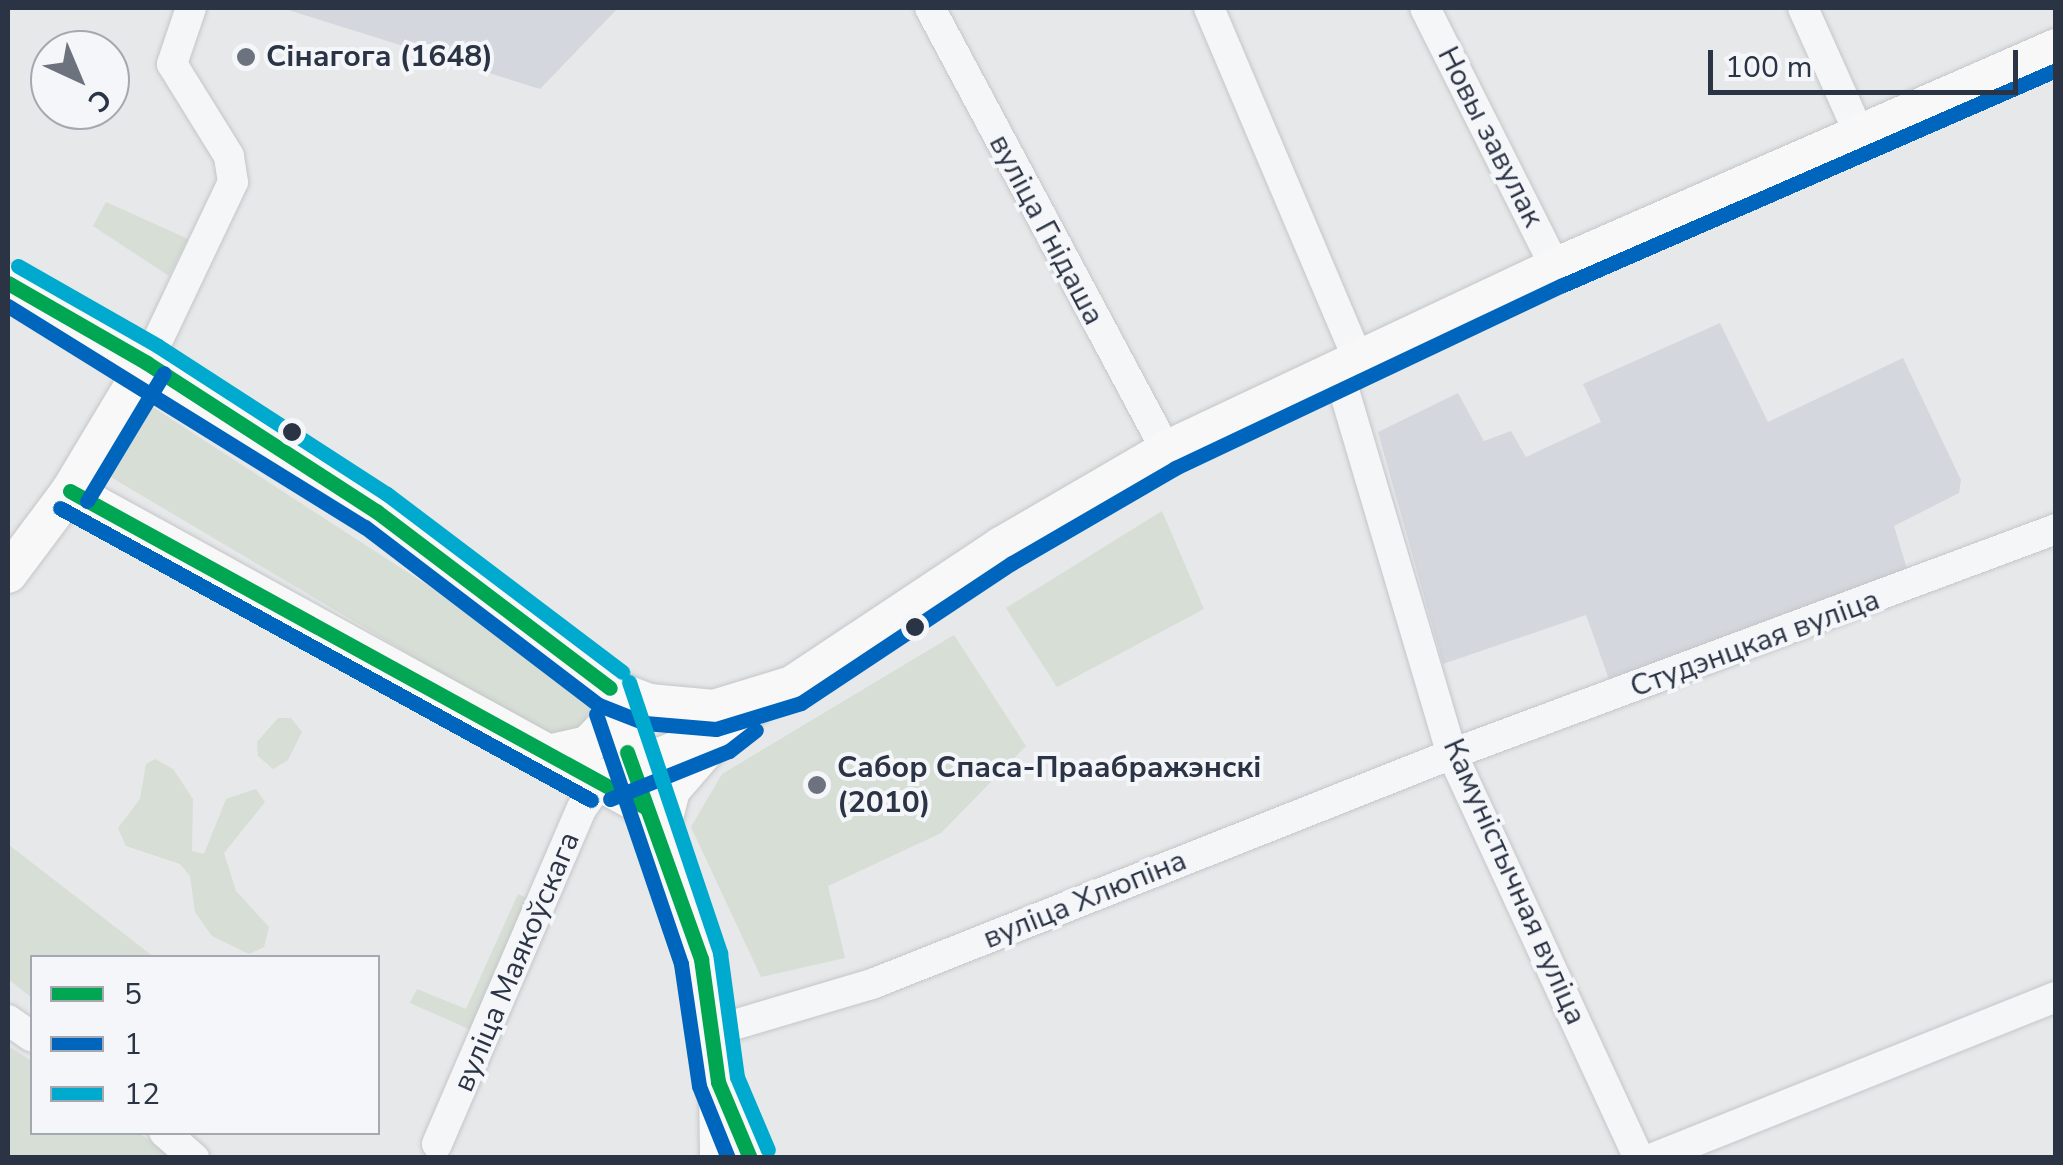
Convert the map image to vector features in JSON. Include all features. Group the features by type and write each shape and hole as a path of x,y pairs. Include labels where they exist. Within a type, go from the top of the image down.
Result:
{"main road":[{"path":"616,773 671,727 717,721 829,663 1001,546 1166,450 1555,267 1858,131 2056,48"},
{"path":"8,283 147,363 376,511 612,696 717,721"},
{"path":"8,574 22,530 70,491 147,363"},
{"path":"70,491 542,755 616,773"},
{"path":"542,755 588,745 609,723 612,696"},
{"path":"612,696 616,773 652,825 700,959 718,1082 718,1158"},
{"path":"652,825 717,721"},
{"path":"718,1082 750,1158"}],"street":[{"path":"147,363 232,182 230,156 172,64 191,8"},
{"name":"вуліца Гнідаша","path":"930,8 1166,450"},
{"name":"Камуністычная вуліца","path":"1209,8 1348,366 1452,754 1639,1158"},
{"name":"Новы завулак","path":"1425,8 1555,267"},
{"path":"1802,8 1858,131"},
{"name":"Студэнцкая вуліца","path":"1452,754 2056,528"},
{"name":"вуліца Хлюпіна","path":"713,1031 872,984 1452,754"},
{"name":"вуліца Маякоўскага","path":"437,1144 582,808 616,773"},
{"path":"1668,1155 2056,997"},
{"path":"8,1020 30,1036"},
{"path":"167,1135 194,1158"}],"shaded area":[{"path":"282,8 618,8 540,89"},
{"path":"106,202 188,239 169,276 93,226"},
{"path":"1720,323 1768,422 1903,358 1961,480 1959,493 1894,526 1907,569 1611,685 1586,615 1443,664 1378,432 1458,393 1484,441 1511,431 1526,457 1601,422 1583,384"},
{"path":"151,406 586,688 591,708 578,733 559,743 109,476"},
{"path":"1162,511 1204,609 1057,687 1006,608"},
{"path":"954,635 1026,746 941,833 828,886 845,958 761,977 691,827 722,774"},
{"path":"278,718 291,718 302,732 288,760 273,769 258,756 257,742"},
{"path":"155,759 173,769 193,799 192,851 204,854 226,799 256,789 265,802 224,853 236,891 269,927 264,947 249,954 212,936 195,912 190,876 180,864 126,846 118,828 140,799 146,764"},
{"path":"9,845 151,955 30,955 30,996 8,979"},
{"path":"518,894 529,899 471,1030 410,1003 417,989 466,1009"},
{"path":"8,1046 30,1060 30,1135 142,1135 173,1157 8,1157"}],"transit line":[{"name":"1","path":"8,306 365,527 599,705 645,723 716,729 801,703 1012,563 1175,468 1563,285 2056,70"},
{"name":"12","path":"18,266 158,346 387,494 622,672"},
{"name":"5","path":"8,283 147,363 376,511 610,688"},
{"name":"1","path":"87,501 164,373"},
{"name":"5","path":"70,491 645,807"},
{"name":"1","path":"60,508 591,800"},
{"name":"12","path":"629,682 720,953 737,1077 768,1150"},
{"name":"1","path":"596,714 681,964 699,1086 728,1158"},
{"name":"1","path":"610,799 729,751 756,730"},
{"name":"5","path":"627,752 701,959 718,1082 750,1158"}],"place":[{"name":"Сінагога (1648)","path":"246,57"},
{"name":"Сабор Спаса-Праабражэнскі (2010)","path":"817,785"}]}
